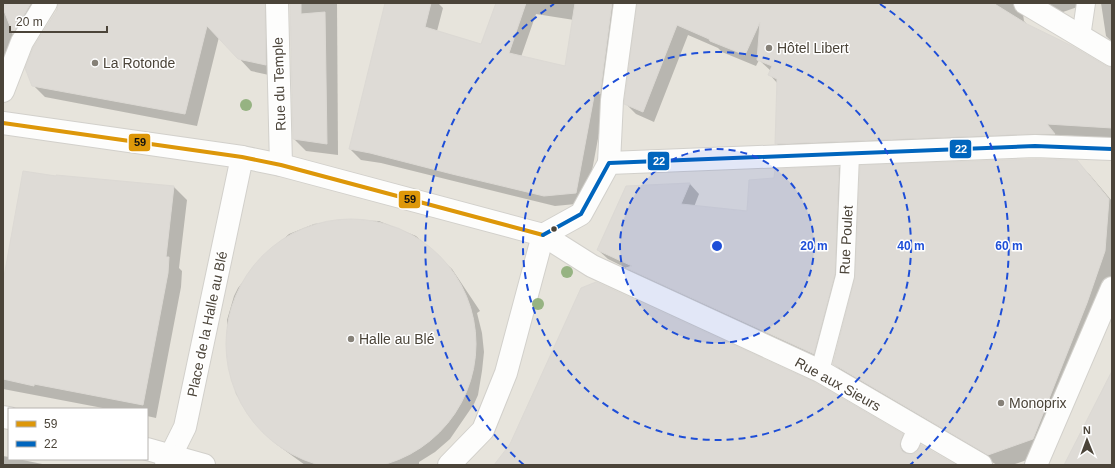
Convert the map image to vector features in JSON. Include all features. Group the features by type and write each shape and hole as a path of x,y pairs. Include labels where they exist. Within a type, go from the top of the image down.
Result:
{"street":[{"path":"3,91 22,42 46,3"},
{"name":"Rue du Temple","path":"277,3 282,164"},
{"path":"449,465 483,430 503,380 543,234 581,214 609,163 612,100 625,3"},
{"path":"1025,3 1112,54"},
{"name":"Rue aux Sieurs","path":"3,123 282,164 543,234 592,266 820,371 913,436 981,465"},
{"path":"609,163 850,155 1035,146 1112,149"},
{"name":"Place de la Halle au Blé","path":"169,460 185,427 242,157"},
{"path":"1036,465 1112,288"},
{"path":"148,449 169,460 204,465"}],"lane":[{"path":"1081,37 1086,3"},
{"name":"Rue Poulet","path":"820,371 845,276 850,155"}],"shaded area":[{"path":"3,3 1112,3 1112,465 3,465"},
{"path":"57,460 124,460 123,465 80,465"}],"building":[{"path":"3,3 31,3 13,34 3,8"},
{"path":"58,3 265,3 266,65 238,59 207,26 185,114 32,86 25,68 33,48 57,10"},
{"path":"290,3 301,3 301,14 325,12 327,144 293,139"},
{"path":"385,3 431,3 425,27 481,44 496,3 526,3 509,53 565,66 575,3 612,3 600,94 595,91 576,193 544,196 349,149"},
{"path":"637,3 993,3 1027,24 1072,46 1106,66 1112,67 1112,128 1047,124 1055,134 775,144 777,79 768,75 772,66 757,60 760,22 745,55 710,41 709,39 677,25 643,112 624,104"},
{"path":"1035,159 1077,160 1109,199 1105,251 1087,303 1033,439 988,455 833,364 855,277 860,165"},
{"path":"839,166 835,274 814,354 626,268 632,266 597,250 626,186 690,183 681,204 747,211 749,180 774,178 775,169"},
{"path":"23,171 56,176 174,186 166,257 169,257 168,273 143,405 34,384 34,386 3,379 3,282"},
{"name":"Halle au Blé","path":"339,219 363,219 387,224 410,233 440,255 455,274 467,296 474,320 476,344 474,368 467,392 455,414 440,433 421,448 399,460 363,469 339,469 315,464 292,455 271,441 254,424 240,403 231,380 226,356 226,332 231,308 240,285 254,264 271,247 292,233 315,224"},
{"path":"596,282 814,382 903,434 900,446 902,451 905,453 916,453 921,445 956,465 494,465 510,444 581,288"},
{"path":"1112,371 1112,465 1064,465"}],"transit line":[{"name":"59","path":"3,123 242,157 281,165 543,235"},
{"name":"22","path":"543,235 581,214 609,163 1035,146 1112,149"}],"place":[{"name":"Hôtel Libert","path":"769,48"},
{"name":"La Rotonde","path":"95,63"},
{"name":"Halle au Blé","path":"351,339"},
{"name":"Monoprix","path":"1001,403"}]}
